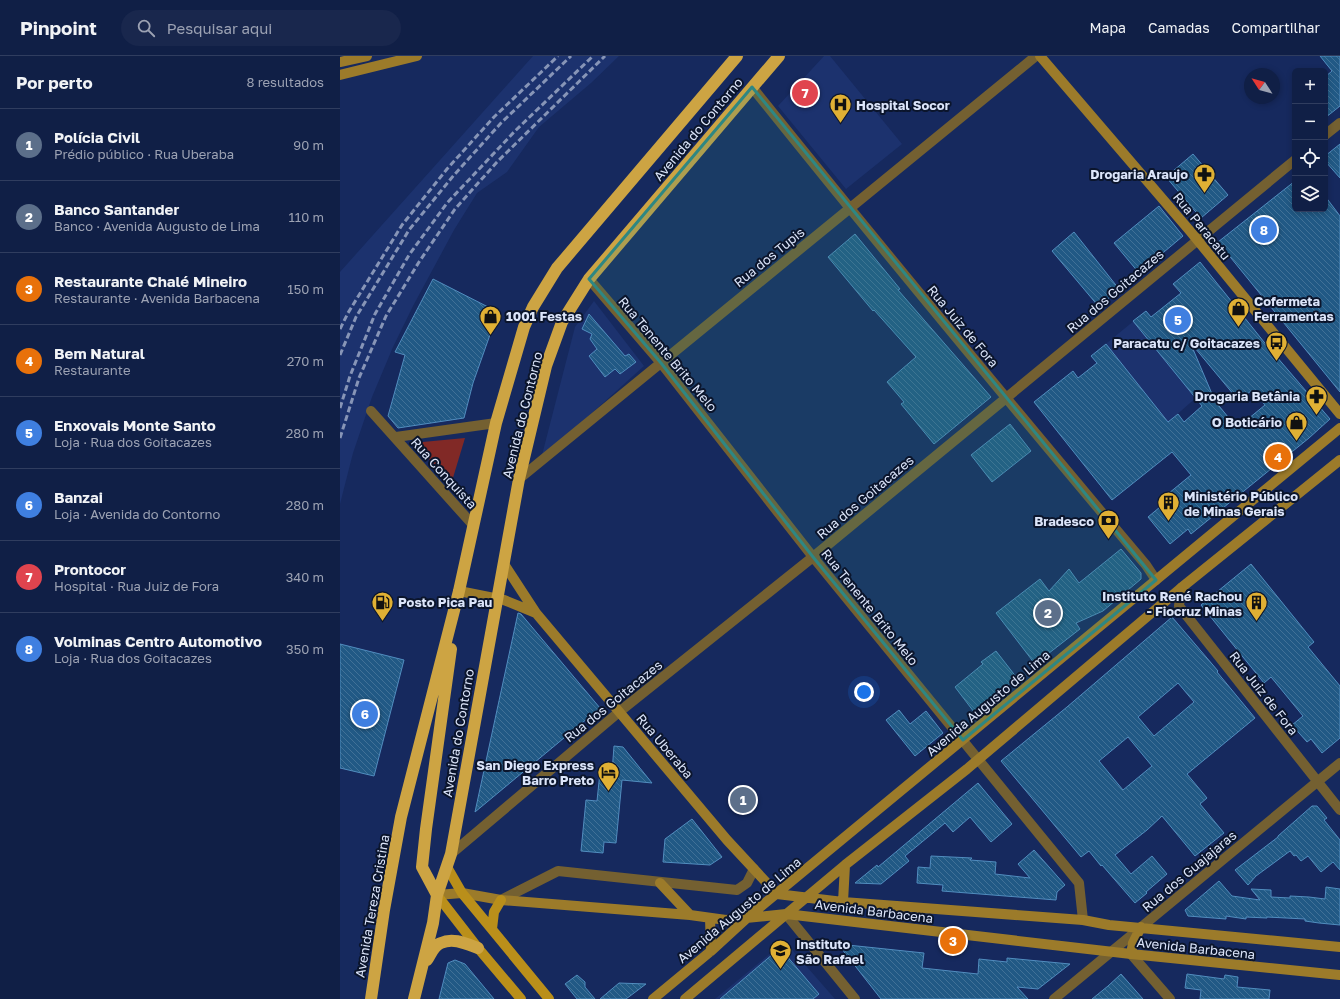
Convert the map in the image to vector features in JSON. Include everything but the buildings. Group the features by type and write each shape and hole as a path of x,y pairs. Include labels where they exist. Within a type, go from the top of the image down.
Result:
{"highway":[{"name":"Avenida do Contorno","path":"401,818 459,591 496,423 524,327 533,307 557,268 737,56"},
{"name":"Avenida do Contorno","path":"451,854 519,479 549,359 562,322 589,279 779,56"},
{"path":"437,895 422,867 459,591"},
{"name":"Avenida Tereza Cristina","path":"371,999 385,905 401,818"},
{"path":"414,999 433,923 437,895 451,854"},
{"path":"423,966 440,943 462,942 478,948"}],"main road":[{"path":"340,62 367,56"},
{"path":"340,76 417,56"},
{"name":"Rua Paracatu","path":"1040,56 1197,240 1340,414"},
{"name":"Avenida Augusto de Lima","path":"653,999 711,951 748,917 1340,428"},
{"path":"685,999 845,864 967,768 1181,588 1340,460"},
{"name":"Rua Uberaba","path":"504,564 536,613 727,840 777,894"},
{"name":"Rua Uberaba","path":"459,591 497,598 536,613"},
{"path":"843,902 845,864"},
{"path":"447,868 462,893 549,999"},
{"path":"660,883 690,915"},
{"name":"Avenida Barbacena","path":"437,895 462,893 501,900 690,915 726,920 786,914 1110,952 1340,975"},
{"name":"Avenida Barbacena","path":"777,894 843,902 1083,920 1109,925 1340,947"},
{"path":"437,895 478,948 521,999"},
{"path":"492,929 494,912 501,900"},
{"path":"710,918 711,951"},
{"path":"1131,954 1133,943 1141,927"}],"street":[{"name":"Rua dos Tupis","path":"519,479 1036,56"},
{"name":"Rua Juiz de Fora","path":"752,87 849,208 1146,565 1156,580"},
{"path":"1328,133 1340,123"},
{"name":"Rua dos Goitacazes","path":"451,854 619,712 813,557 1292,162"},
{"name":"Rua Tenente Brito Melo","path":"589,279 661,363 813,557 964,740 1079,883 1083,920"},
{"name":"Rua Conquista","path":"371,411 473,525"},
{"name":"Rua Conquista","path":"396,438 496,423"},
{"name":"Rua Juiz de Fora","path":"1181,588 1179,606 1340,810"},
{"name":"Rua dos Guajajaras","path":"1054,999 1340,763"},
{"path":"501,900 558,871 737,890 747,883 754,869"},
{"path":"786,914 855,999"},
{"path":"1131,954 1170,999"}],"highlighted area":[{"path":"752,87 1156,580 963,740 813,557 661,363 589,279"}],"shaded area":[{"path":"533,56 619,56 591,83 539,127 507,172 477,193 454,230 413,306 393,347 372,397 353,453 340,504 340,272"},
{"name":"Hospital Socor","path":"824,56 830,56 902,144 846,189 778,106"},
{"path":"594,301 644,366 541,459 575,327"},
{"path":"1146,311 1207,388 1156,433 1091,356"},
{"path":"465,438 452,481 412,443"},
{"name":"Instituto São Rafael","path":"783,943 787,944 835,999 715,999"}],"railway":[{"path":"340,329 348,313 402,225 447,169 494,117 558,56"},
{"path":"340,355 356,317 409,230 454,175 501,123 571,56"},
{"path":"340,408 350,376 375,314 409,255 447,203 515,131 593,56"},
{"path":"340,438 359,378 386,316 419,262 455,209 497,162 605,56"}],"place":[{"name":"Prontocor","path":"805,93"},
{"name":"Hospital Socor","path":"840,124"},
{"name":"Drogaria Araujo","path":"1204,194"},
{"name":"Volminas Centro Automotivo","path":"1264,230"},
{"name":"Enxovais Monte Santo","path":"1178,320"},
{"name":"Cofermeta Ferramentas","path":"1239,328"},
{"name":"1001 Festas","path":"490,336"},
{"name":"Paracatu c/ Goitacazes","path":"1276,362"},
{"name":"Drogaria Betânia","path":"1316,416"},
{"name":"O Boticário","path":"1297,442"},
{"name":"Bem Natural","path":"1278,457"},
{"name":"Ministério Público de Minas Gerais","path":"1168,522"},
{"name":"Bradesco","path":"1109,540"},
{"name":"Banco Santander","path":"1048,613"},
{"name":"Posto Pica Pau","path":"382,622"},
{"name":"Instituto René Rachou - Fiocruz Minas","path":"1257,622"},
{"name":"Banzai","path":"365,714"},
{"name":"San Diego Express Barro Preto","path":"609,792"},
{"name":"Polícia Civil","path":"743,800"},
{"name":"Restaurante Chalé Mineiro","path":"953,941"},
{"name":"Instituto São Rafael","path":"780,970"}]}
